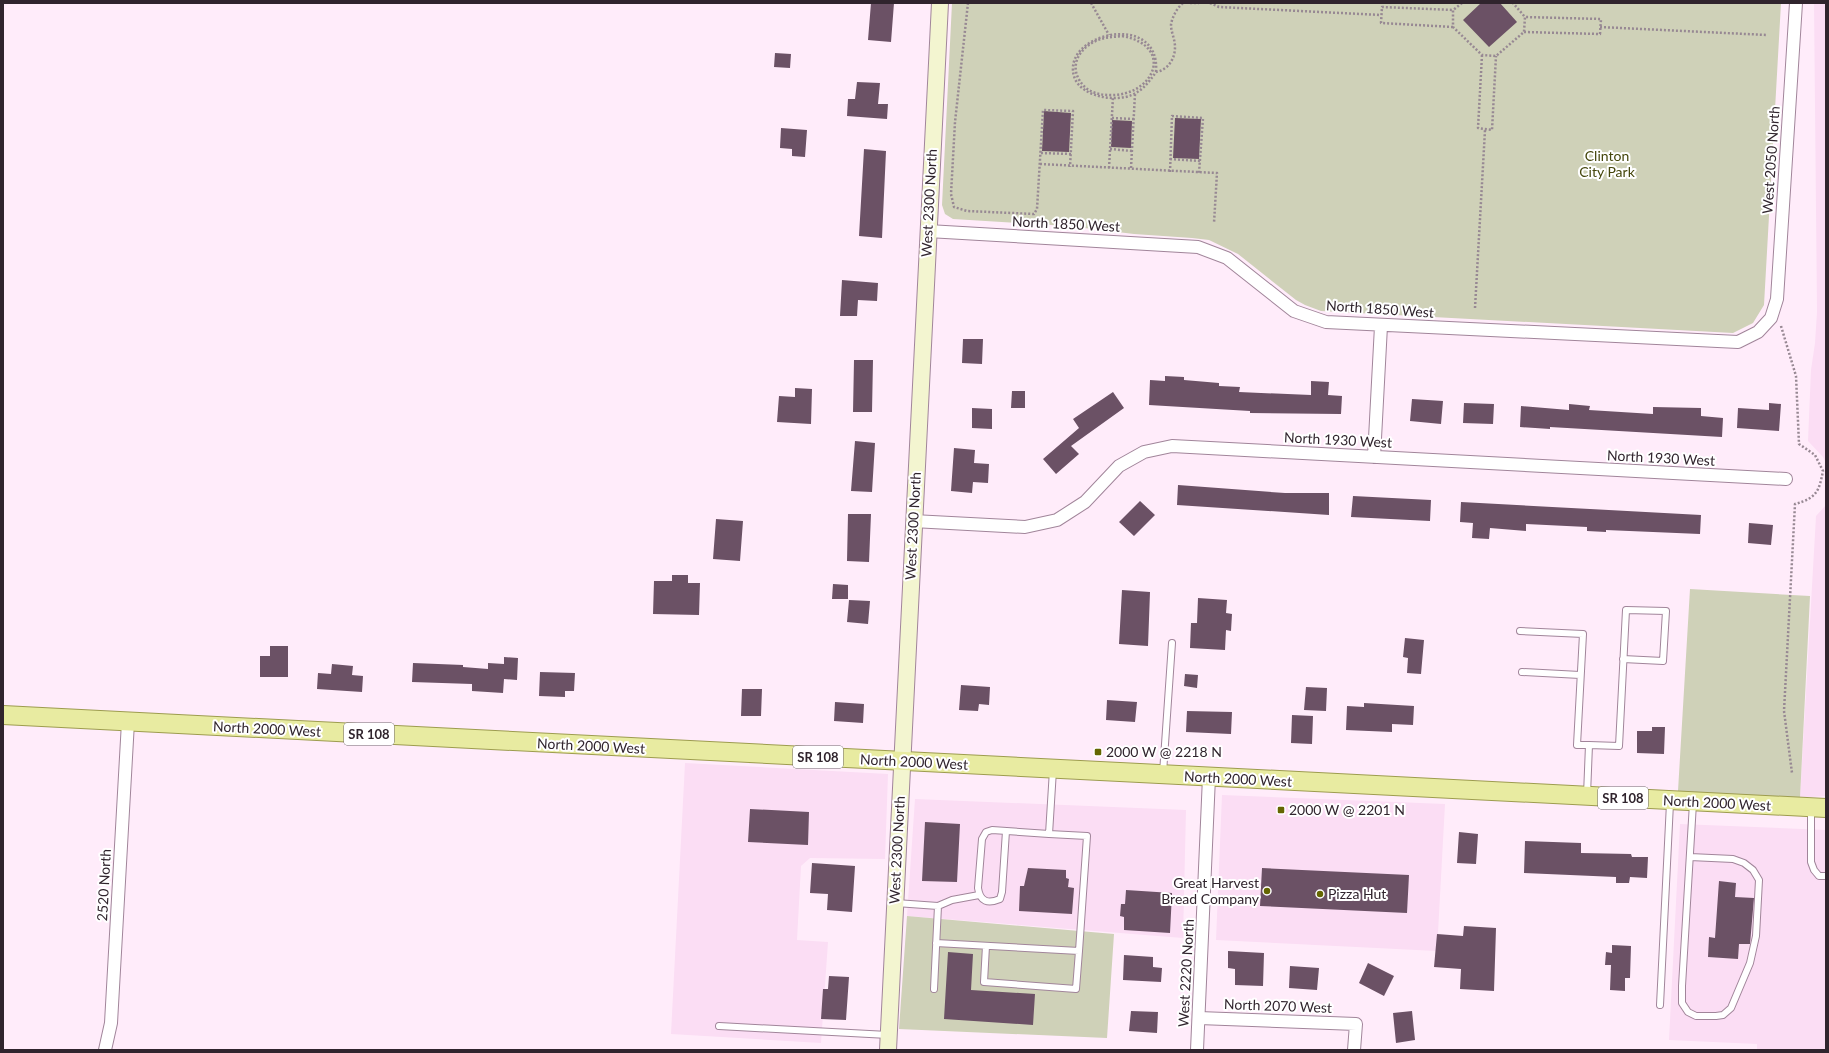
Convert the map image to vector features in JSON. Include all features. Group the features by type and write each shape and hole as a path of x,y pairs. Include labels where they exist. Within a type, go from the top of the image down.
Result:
{"main road":[{"name":"North 2000 West","path":"3,715 1053,770 1819,808"}],"street":[{"name":"West 2300 North","path":"888,1042 940,3"},
{"name":"West 2050 North","path":"1771,318 1777,299 1796,3"},
{"name":"North 1850 West","path":"928,231 1198,247 1227,258 1294,311 1326,322 1381,326 1738,342 1758,332 1771,318"},
{"path":"1374,457 1381,326"},
{"name":"North 1930 West","path":"913,521 1025,526 1057,520 1085,502 1119,466 1144,452 1172,446 1786,479"},
{"name":"2520 North","path":"105,1050 111,1023 128,722"},
{"name":"West 2220 North","path":"1197,1050 1210,777"},
{"name":"North 2070 West","path":"1199,1018 1356,1024 1354,1050"}],"lane":[{"path":"1520,631 1582,634 1577,745 1619,746 1626,610 1666,611 1663,661 1624,659"},
{"path":"1163,775 1172,643"},
{"path":"1522,672 1580,675"},
{"path":"1587,796 1589,745"},
{"path":"1049,834 1053,770"},
{"path":"1660,1005 1670,800"},
{"path":"1690,857 1733,859 1744,863 1753,870 1758,880 1756,936 1750,964 1731,1008 1723,1015 1696,1016 1688,1012 1682,1003 1690,857 1694,802"},
{"path":"1819,808 1811,862 1814,870 1819,876 1826,876"},
{"path":"979,896 982,839 986,832 992,830 1087,836 1076,989 984,982 986,946"},
{"path":"894,903 938,906 952,900 979,896 984,900 993,902 1000,899 1002,892 1006,831"},
{"path":"934,989 938,906"},
{"path":"936,943 1079,951"},
{"path":"719,1026 888,1042"}],"path":[{"path":"968,3 955,122 951,194 954,207 967,211 1034,214 1037,209 1043,110 1074,111 1070,167"},
{"path":"1091,3 1109,35"},
{"path":"1156,72 1163,71 1169,65 1173,56 1175,46 1171,24 1174,14 1184,3"},
{"path":"1190,3 1199,3"},
{"path":"1210,3 1219,7 1381,15"},
{"path":"1462,3 1454,10 1382,7 1381,23 1453,27 1482,55 1496,56 1524,32 1600,34 1601,20 1525,17"},
{"path":"1513,3 1525,17 1524,32"},
{"path":"1453,27 1454,10"},
{"path":"1600,26 1767,35"},
{"path":"1109,35 1131,36 1146,43 1156,57 1156,72 1144,87 1135,93 1120,98 1090,94 1082,88 1075,79 1073,69 1075,59 1086,45 1109,35"},
{"path":"1122,36 1135,39 1145,45 1154,57 1153,71 1150,78 1142,86 1128,93 1108,95 1089,91 1081,84 1076,76 1075,69 1077,59 1083,50 1098,40 1110,37 1122,36"},
{"path":"1482,55 1478,128 1485,130 1492,130 1496,56"},
{"path":"1132,168 1135,93"},
{"path":"1109,168 1113,97"},
{"path":"1170,172 1172,116 1203,118 1199,173"},
{"path":"1112,118 1134,120"},
{"path":"1475,308 1485,130"},
{"path":"1110,149 1132,151"},
{"path":"1041,153 1071,154"},
{"path":"1170,160 1200,161"},
{"path":"1040,164 1070,167 1132,168 1170,172 1217,173 1214,223"},
{"path":"1781,326 1796,376 1799,444 1815,455 1823,471 1819,489 1807,501 1795,504 1784,711 1792,773"}],"shaded area":[{"path":"1814,3 1826,3 1826,463 1823,457 1808,441 1811,370 1815,343 1817,312"},
{"path":"1826,505 1826,796 1800,798 1816,516"},
{"path":"685,763 888,774 885,859 810,858 801,866 797,940 828,942 821,1043 671,1034"},
{"path":"1222,795 1445,804 1437,951 1216,940"},
{"path":"915,799 1186,810 1183,938 907,916"},
{"path":"1680,824 1826,830 1826,1050 1757,1049 1757,1044 1669,1040"}],"green space":[{"name":"Clinton City Park","path":"952,3 1781,3 1764,305 1753,323 1733,333 1321,311 1296,300 1238,254 1209,240 1134,234 1068,226 953,219 945,214 942,205"},
{"path":"1690,589 1810,596 1800,798 1678,791"},
{"path":"907,916 1114,934 1107,1038 899,1029"}],"building":[{"path":"871,3 894,3 891,42 868,40"},
{"path":"1481,3 1500,3 1517,22 1489,47 1463,20"},
{"path":"775,53 791,54 790,68 774,67"},
{"path":"857,82 880,83 878,104 888,104 887,119 847,116 848,99 855,99"},
{"path":"1044,111 1071,113 1069,152 1042,151"},
{"path":"1175,118 1201,119 1199,159 1173,158"},
{"path":"1112,120 1132,121 1131,148 1111,147"},
{"path":"781,128 807,130 805,157 792,156 792,149 780,148"},
{"path":"864,149 886,151 882,238 859,236"},
{"path":"842,280 878,283 877,301 858,300 857,316 840,316"},
{"path":"963,339 983,339 982,364 962,363"},
{"path":"854,360 873,360 872,412 853,412"},
{"path":"1165,376 1184,377 1184,380 1219,383 1219,386 1240,387 1239,392 1311,395 1311,381 1329,382 1328,395 1342,396 1341,414 1250,413 1250,411 1149,405 1150,380 1165,381"},
{"path":"795,388 812,389 811,424 777,422 779,396 795,397"},
{"path":"1012,391 1025,391 1025,408 1011,408"},
{"path":"1113,392 1124,408 1071,446 1079,454 1056,474 1043,459 1079,428 1073,419"},
{"path":"1412,399 1443,401 1441,424 1410,421"},
{"path":"1464,403 1494,404 1493,424 1463,423"},
{"path":"1769,403 1781,404 1779,431 1737,428 1738,408 1769,410"},
{"path":"1569,404 1590,406 1589,410 1653,414 1653,407 1701,408 1701,416 1723,418 1722,437 1550,427 1550,429 1520,427 1521,406 1569,410"},
{"path":"972,408 992,409 992,429 972,428"},
{"path":"855,441 875,443 872,492 851,491"},
{"path":"954,448 975,450 974,463 989,464 988,483 973,482 972,493 951,491"},
{"path":"1178,485 1285,493 1329,493 1329,515 1177,505"},
{"path":"1353,496 1431,500 1430,521 1351,517"},
{"path":"1140,501 1155,515 1134,536 1119,522"},
{"path":"1461,502 1701,515 1700,534 1606,530 1606,532 1587,531 1587,527 1526,524 1526,531 1490,528 1489,539 1472,538 1473,523 1460,522"},
{"path":"848,514 871,514 869,562 847,561"},
{"path":"716,519 743,521 740,561 713,559"},
{"path":"1749,523 1773,525 1771,545 1748,543"},
{"path":"672,575 688,575 688,583 700,583 699,615 653,614 654,581 672,581"},
{"path":"833,584 848,585 848,599 832,599"},
{"path":"1122,590 1150,592 1148,646 1119,644"},
{"path":"1198,598 1227,600 1226,613 1232,614 1231,631 1226,630 1225,650 1190,648 1191,623 1197,623"},
{"path":"849,600 870,601 868,624 847,622"},
{"path":"1405,638 1424,640 1421,674 1407,673 1408,658 1403,657"},
{"path":"270,646 288,646 288,677 260,677 260,656 270,656"},
{"path":"504,657 518,658 517,680 504,679 503,693 472,691 472,684 412,682 413,663 463,665 463,667 488,669 488,663 504,664"},
{"path":"332,664 353,666 352,675 363,676 362,692 317,689 318,673 331,674"},
{"path":"540,672 575,673 574,691 565,691 565,697 539,696"},
{"path":"1185,674 1198,675 1197,688 1184,686"},
{"path":"961,685 990,687 989,705 979,704 978,711 959,710"},
{"path":"1306,687 1327,688 1326,711 1304,710"},
{"path":"742,689 762,689 761,716 741,716"},
{"path":"1107,700 1137,702 1135,722 1106,720"},
{"path":"835,702 864,704 863,723 834,721"},
{"path":"1364,703 1414,706 1413,725 1392,724 1392,732 1346,730 1347,706 1364,707"},
{"path":"1187,711 1232,712 1231,734 1186,732"},
{"path":"1292,715 1313,716 1312,744 1291,743"},
{"path":"1652,727 1665,727 1664,754 1637,753 1637,731 1652,731"},
{"path":"750,809 809,812 808,845 748,842"},
{"path":"925,822 960,824 957,882 922,881"},
{"path":"1459,832 1478,834 1476,864 1457,863"},
{"path":"1525,841 1581,843 1581,853 1631,854 1632,857 1648,857 1647,878 1630,877 1629,883 1616,883 1616,877 1524,873"},
{"path":"812,863 855,866 852,912 827,910 828,894 810,893"},
{"path":"1028,868 1066,870 1066,878 1069,879 1068,887 1074,888 1072,914 1019,911 1020,886 1024,886"},
{"path":"1262,868 1409,875 1407,913 1260,906"},
{"path":"1719,881 1736,883 1735,897 1754,898 1750,944 1739,944 1738,959 1708,957 1709,937 1715,938"},
{"path":"1126,890 1172,893 1170,933 1124,930 1124,917 1120,916 1121,904 1125,904"},
{"path":"1464,926 1496,928 1494,991 1460,989 1461,969 1434,967 1437,934 1463,936"},
{"path":"1612,945 1631,946 1630,978 1625,978 1625,991 1610,990 1611,965 1605,965 1606,952 1612,953"},
{"path":"1228,951 1264,953 1263,986 1235,985 1235,969 1228,968"},
{"path":"948,952 973,954 971,990 1035,994 1033,1025 944,1019"},
{"path":"1124,955 1153,957 1153,967 1162,968 1161,982 1123,980"},
{"path":"1368,963 1394,976 1384,996 1359,983"},
{"path":"1290,966 1319,968 1317,990 1289,988"},
{"path":"829,976 849,977 846,1020 821,1019 823,989 828,989"},
{"path":"1131,1011 1158,1012 1157,1033 1129,1031"},
{"path":"1412,1011 1415,1040 1396,1043 1393,1013"}],"place":[{"name":"2000 W @ 2218 N","path":"1098,752"},
{"name":"2000 W @ 2201 N","path":"1281,810"},
{"name":"Great Harvest Bread Company","path":"1267,891"},
{"name":"Pizza Hut","path":"1320,894"}]}
